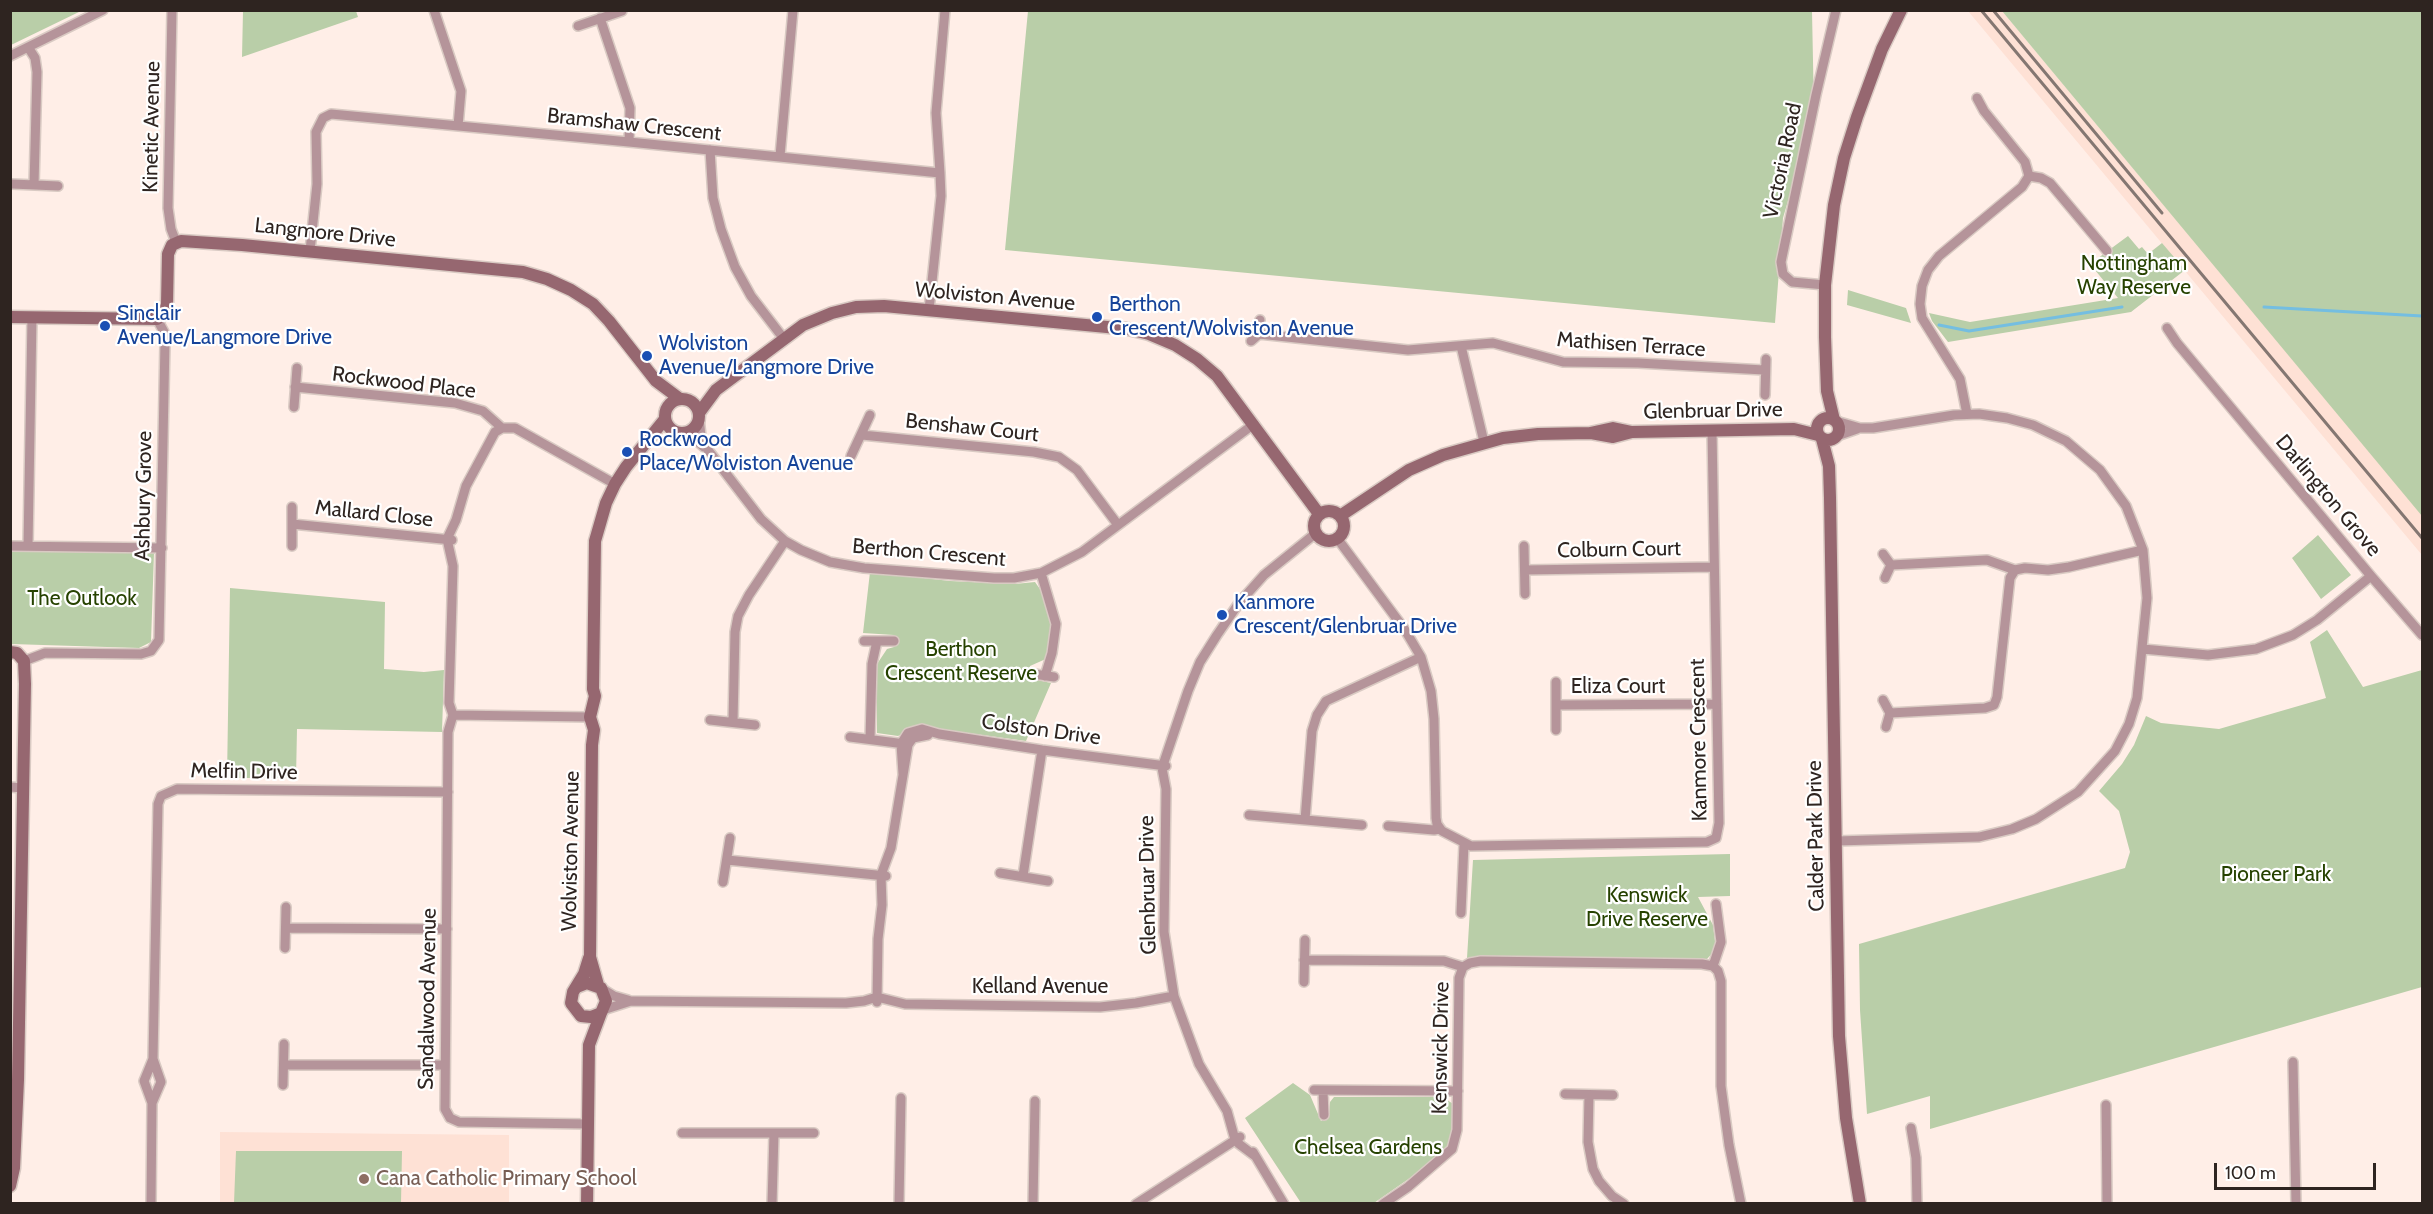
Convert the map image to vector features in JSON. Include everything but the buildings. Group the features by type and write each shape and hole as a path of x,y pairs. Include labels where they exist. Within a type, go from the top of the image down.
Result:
{"street":[{"path":"10,56 103,10"},
{"name":"Kinetic Avenue","path":"172,10 168,208 171,230 176,242"},
{"path":"434,10 462,91 458,126"},
{"path":"780,156 794,10"},
{"path":"930,310 941,196 936,113 945,10"},
{"name":"Victoria Road","path":"1825,285 1789,281 1783,274 1781,262 1836,10"},
{"path":"1828,437 1839,428 1827,391 1825,285 1834,205 1844,158 1857,117 1901,10"},
{"path":"578,26 622,11"},
{"path":"600,18 628,99 629,141"},
{"path":"28,47 34,58 36,72 34,185"},
{"path":"1967,414 1959,379 1922,318 1920,303 1922,286 1928,270 1939,256 2022,187 2029,176 2025,162 1977,98"},
{"name":"Bramshaw Crescent","path":"310,251 317,184 316,132 323,118 339,114 940,173"},
{"path":"710,150 713,198 735,267 751,296 784,339"},
{"path":"2029,176 2041,178 2050,183 2107,251"},
{"path":"12,184 58,186"},
{"path":"10,317 157,319 166,310 168,254 176,242"},
{"name":"Langmore Drive","path":"176,242 207,242 523,272 547,279 593,304 656,381 682,399"},
{"name":"Wolviston Avenue","path":"699,416 716,390 803,325 856,307 884,306 1106,327 1149,334 1185,351 1208,368 1226,386 1319,514"},
{"path":"28,546 32,317"},
{"name":"Ashbury Grove","path":"24,661 45,653 141,654 151,651 159,640 165,342 164,332 157,319"},
{"path":"1251,341 1259,334 1260,320"},
{"name":"Darlington Grove","path":"2143,649 2208,655 2256,649 2293,635 2317,620 2371,576 2177,344 2167,328"},
{"name":"Mathisen Terrace","path":"1259,334 1389,349 1425,350 1493,343 1505,344 1563,362 1645,363 1764,370"},
{"path":"1461,346 1484,442"},
{"path":"1765,395 1766,359"},
{"path":"294,407 297,368"},
{"name":"Langmore Drive","path":"656,381 665,417"},
{"name":"Rockwood Place","path":"296,387 455,403 483,411 502,428"},
{"name":"Wolviston Avenue","path":"682,399 716,390"},
{"path":"1827,391 1820,421 1816,428 1828,437"},
{"path":"648,441 690,430 699,416 694,404 682,399 668,406 665,417 669,427 679,432"},
{"path":"1828,437 1860,428 1895,426 1967,414 1994,416 2032,425 2056,435 2076,448 2100,470 2120,496 2136,527 2143,550 2147,598 2137,698 2129,724 2115,751 2078,792 2059,806 2012,829 1979,837 1836,841"},
{"name":"Berthon Crescent","path":"699,416 701,436 708,450 761,519 785,541 815,557 864,567 994,579 1041,573 1082,552 1254,424"},
{"path":"851,456 870,416"},
{"name":"Wolviston Avenue","path":"599,986 590,957 594,730 588,717 594,703 595,541 606,503 615,484 665,417"},
{"path":"1820,421 1828,418 1860,428"},
{"name":"Glenbruar Drive","path":"1794,429 1820,421"},
{"path":"502,428 515,428 615,484"},
{"name":"Sandalwood Avenue","path":"502,428 495,432 466,486 456,520 458,526 450,539 456,553 453,567 450,690 455,715 448,727 445,1109 447,1115 454,1120 588,1124"},
{"name":"Glenbruar Drive","path":"1340,516 1409,470 1443,455 1484,442 1538,434 1590,433 1613,437 1632,432 1794,429 1828,437"},
{"name":"Kanmore Crescent","path":"1388,826 1439,829 1464,844 1507,846 1712,840 1718,834 1712,431"},
{"name":"Berthon Crescent","path":"679,432 696,440 708,450"},
{"name":"Benshaw Court","path":"862,435 1034,452 1059,457 1077,470 1118,525"},
{"name":"Calder Park Drive","path":"1828,437 1839,1036 1846,1118 1860,1203"},
{"name":"Mallard Close","path":"292,507 292,546"},
{"path":"1328,511 1340,516 1344,525 1337,538 1323,540 1316,534 1314,525 1319,514 1328,511"},
{"name":"Mallard Close","path":"292,524 450,539"},
{"name":"Glenbruar Drive","path":"1238,1138 1227,1111 1199,1064 1174,996 1164,932 1166,789 1170,783 1164,765 1174,751 1175,733 1183,704 1197,669 1217,635 1239,603 1264,575 1316,534"},
{"path":"1337,538 1405,630 1421,657 1431,692 1434,719 1436,818 1439,829"},
{"path":"733,722 735,632 738,616 748,595 785,541"},
{"path":"10,546 162,548"},
{"path":"1524,546 1525,594"},
{"path":"1891,565 1987,560 2015,570 2025,568 2048,570 2143,550"},
{"path":"1883,554 1891,565"},
{"path":"1885,578 1891,565"},
{"name":"Colburn Court","path":"1525,570 1713,567"},
{"path":"1890,713 1985,708 1994,705 1997,697 2010,578 2015,570"},
{"path":"1034,674 1049,677 1056,624 1041,573"},
{"path":"2371,576 2422,634"},
{"path":"864,640 894,641"},
{"path":"870,740 872,664 877,641"},
{"path":"10,652 16,653 24,661 25,684 24,788 14,1080 14,1168 10,1186"},
{"path":"1305,820 1312,731 1317,715 1326,701 1421,657"},
{"name":"Eliza Court","path":"1556,682 1556,730"},
{"path":"1883,700 1890,713 1886,727"},
{"name":"Eliza Court","path":"1556,705 1716,704"},
{"path":"455,715 588,717"},
{"path":"710,720 755,725"},
{"name":"Colston Drive","path":"904,744 921,734 939,734 1164,765"},
{"path":"850,737 904,744 906,767 891,848 892,857 883,875 886,896 882,904 878,939 877,1000"},
{"path":"1023,876 1042,750"},
{"path":"10,788 24,788"},
{"name":"Melfin Drive","path":"152,1103 161,1082 153,1059 158,804 161,796 177,789 448,792"},
{"path":"1249,815 1362,825"},
{"path":"723,882 730,838"},
{"path":"1461,913 1464,844"},
{"path":"727,860 883,875"},
{"path":"999,873 1048,881"},
{"path":"1716,904 1721,942 1713,966 1718,971 1721,981 1721,1086 1729,1145 1741,1203"},
{"path":"285,948 286,907"},
{"path":"286,928 447,929"},
{"path":"1304,982 1305,940"},
{"name":"Wolviston Avenue","path":"577,987 590,957"},
{"path":"1305,960 1444,961 1463,967"},
{"name":"Kenswick Drive","path":"1383,1203 1408,1187 1452,1149 1457,1130 1459,978 1463,967 1470,963 1481,962 1702,964 1713,966"},
{"path":"587,1203 589,1045 584,1027 571,1003 573,992 577,987 587,983 599,986 606,1001 589,1045"},
{"name":"Kelland Avenue","path":"599,986 614,996 631,1001 846,1003 856,1007 865,1007 877,1000 889,1007 905,1004 1100,1007 1174,996"},
{"name":"Kelland Avenue","path":"602,1011 631,1001"},
{"path":"577,1013 591,1017 602,1011"},
{"path":"283,1085 284,1044"},
{"name":"Melfin Drive","path":"151,1203 152,1103 144,1081 153,1059"},
{"path":"2293,1062 2296,1203"},
{"path":"284,1065 445,1065"},
{"path":"1324,1115 1318,1090 1458,1091"},
{"path":"1565,1094 1613,1095"},
{"path":"1589,1095 1588,1142 1593,1169 1599,1181 1612,1196 1624,1203"},
{"path":"899,1203 901,1098"},
{"path":"1033,1203 1035,1101"},
{"path":"2106,1105 2107,1203"},
{"path":"1911,1128 1916,1158 1917,1203"},
{"path":"682,1133 814,1133"},
{"path":"772,1203 774,1133"},
{"path":"1136,1203 1238,1138 1255,1156 1284,1203"}],"shaded area":[{"path":"1968,11 2002,11 2422,515 2422,555"},
{"name":"Cana Catholic Primary School","path":"220,1132 509,1135 509,1203 220,1204"}],"green space":[{"path":"11,10 81,10 81,11 11,45"},
{"path":"243,11 356,11 358,17 242,57"},
{"path":"1028,11 1812,11 1814,111 1783,218 1775,323 1005,250"},
{"path":"2002,11 2422,11 2422,516"},
{"name":"Nottingham Way Reserve","path":"2128,236 2139,249 2142,247 2148,254 2162,243 2185,270 2131,312 1948,342 1932,321 1929,313 1970,322 2118,298 2090,264"},
{"path":"1848,290 1906,308 1911,323 1847,305"},
{"path":"2318,535 2351,575 2321,599 2292,558"},
{"name":"The Outlook","path":"11,551 154,553 151,642 139,648 11,644"},
{"name":"Berthon Crescent Reserve","path":"870,572 950,581 1015,584 1035,582 1042,592 1053,624 1048,658 1030,666 1028,678 1051,683 1026,741 917,726 898,736 877,733 877,664 887,649 894,647 894,635 863,633"},
{"path":"230,588 385,602 384,669 424,672 444,670 442,732 297,729 296,778 227,778"},
{"name":"Pioneer Park","path":"2327,630 2363,687 2422,670 2422,987 1930,1129 1930,1096 1867,1114 1860,1010 1859,944 2125,868 2130,852 2119,811 2099,791 2122,764 2134,745 2146,716 2161,723 2219,729 2326,698 2310,642"},
{"name":"Kenswick Drive Reserve","path":"1730,854 1730,896 1698,897 1713,925 1716,949 1707,959 1467,958 1473,860"},
{"name":"Chelsea Gardens","path":"1293,1083 1310,1095 1321,1121 1329,1115 1330,1102 1334,1097 1443,1097 1453,1104 1454,1129 1451,1145 1443,1155 1374,1203 1301,1203 1245,1118"},
{"path":"236,1151 402,1151 401,1203 234,1203"}],"waterway":[{"path":"1939,325 1969,331 2122,307"},
{"path":"2264,307 2422,316"}],"railway":[{"path":"1981,10 2422,538"},
{"path":"1993,10 2162,213"}],"place":[{"name":"Berthon Crescent/Wolviston Avenue","path":"1097,317"},
{"name":"Sinclair Avenue/Langmore Drive","path":"105,326"},
{"name":"Wolviston Avenue/Langmore Drive","path":"647,356"},
{"name":"Rockwood Place/Wolviston Avenue","path":"627,452"},
{"name":"Kanmore Crescent/Glenbruar Drive","path":"1222,615"},
{"name":"Cana Catholic Primary School","path":"364,1179"}]}
